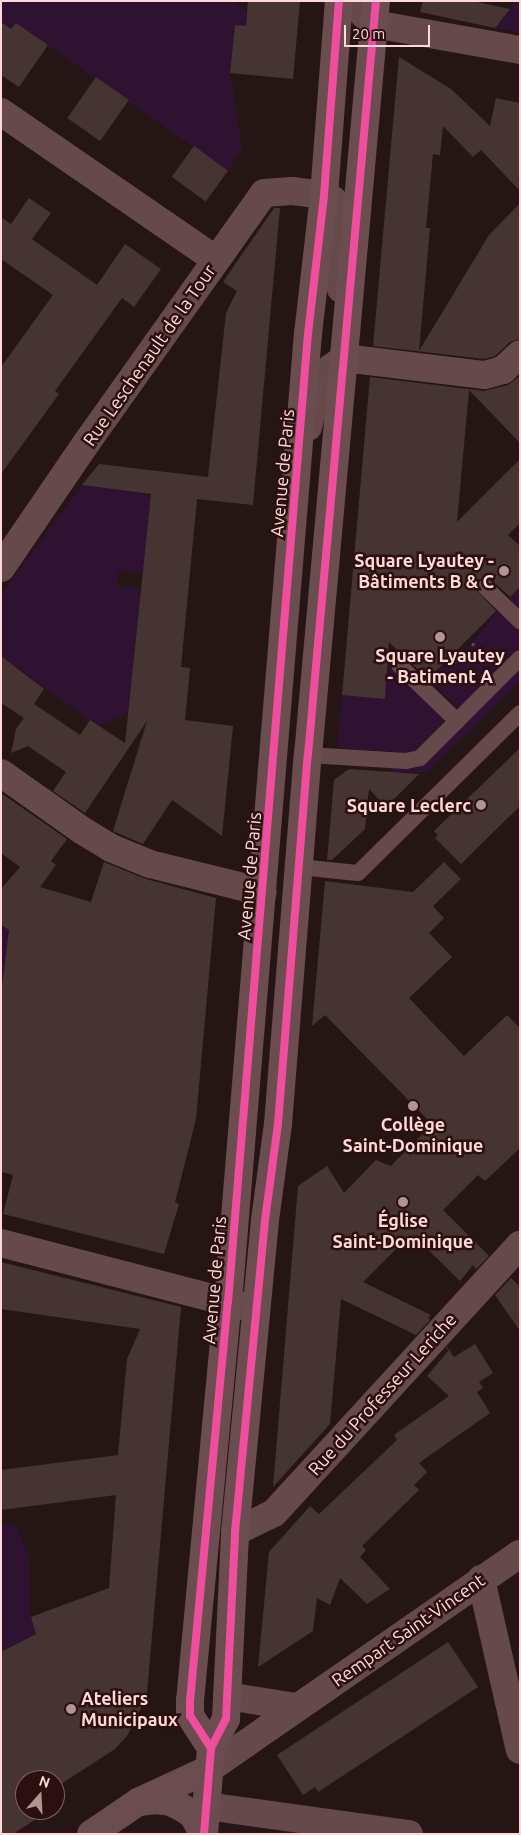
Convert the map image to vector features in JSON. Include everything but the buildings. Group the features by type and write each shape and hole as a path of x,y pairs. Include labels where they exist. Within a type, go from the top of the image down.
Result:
{"main road":[{"name":"Avenue de Paris","path":"210,1758 190,1716 190,1701 228,1302 308,334 324,195 340,3"},
{"path":"203,1834 210,1758 226,1719 235,1532 256,1309 278,1124 308,755 375,13"},
{"path":"91,1834 138,1802 210,1758"},
{"path":"138,1802 155,1800 171,1802 193,1815 203,1834"}],"street":[{"path":"340,3 520,50"},
{"path":"340,3 356,20 362,35 358,103 364,125"},
{"path":"1,112 216,260"},
{"name":"Rue Leschenault de la Tour","path":"3,562 264,193 292,192 324,195"},
{"path":"324,195 333,200 339,209 340,282 347,321"},
{"path":"296,473 321,375 344,358 485,375 503,370 520,354"},
{"path":"1,773 83,831 111,848 150,864 263,892"},
{"path":"1,1243 256,1309"},
{"name":"Rue du Professeur Leriche","path":"235,1532 274,1513 520,1245"},
{"name":"Rempart Saint-Vincent","path":"210,1758 296,1707 520,1554"},
{"path":"481,1579 520,1750"},
{"path":"227,1696 296,1707"},
{"path":"206,1806 408,1834"}],"lane":[{"path":"485,587 520,620"},
{"path":"308,755 406,761 420,758 520,658"},
{"path":"399,665 457,721"},
{"path":"299,867 358,873 520,712"}],"shaded area":[{"path":"1,1 234,1 247,12 246,26 235,25 230,73 242,148 228,171 16,23 11,29 1,22"},
{"path":"515,1 520,1 520,32 495,28"},
{"path":"82,485 151,495 144,573 119,571 117,586 141,589 133,662 143,687 130,686 128,713 98,726 1,656 3,641 1,640 1,595"},
{"path":"520,587 520,681 427,772 386,772 420,758 464,713 427,679 472,643 503,604"},
{"path":"388,664 445,720 412,753 337,748 342,695 385,699"},
{"path":"1,925 18,935 8,986 1,984"},
{"path":"15,1524 29,1558 31,1617 36,1634 1,1652 1,1526"}],"cycle path":[{"path":"211,1748 190,1716 190,1701 228,1302 308,334 324,195 339,1"},
{"path":"204,1834 211,1748 226,1719 235,1532 265,1220 278,1124 308,755 376,1"}],"place":[{"name":"Square Lyautey - Bâtiments B & C","path":"504,571"},
{"name":"Square Lyautey - Batiment A","path":"440,637"},
{"name":"Square Leclerc","path":"481,805"},
{"name":"Collège Saint-Dominique","path":"413,1106"},
{"name":"Église Saint-Dominique","path":"403,1202"},
{"name":"Ateliers Municipaux","path":"71,1709"}]}
